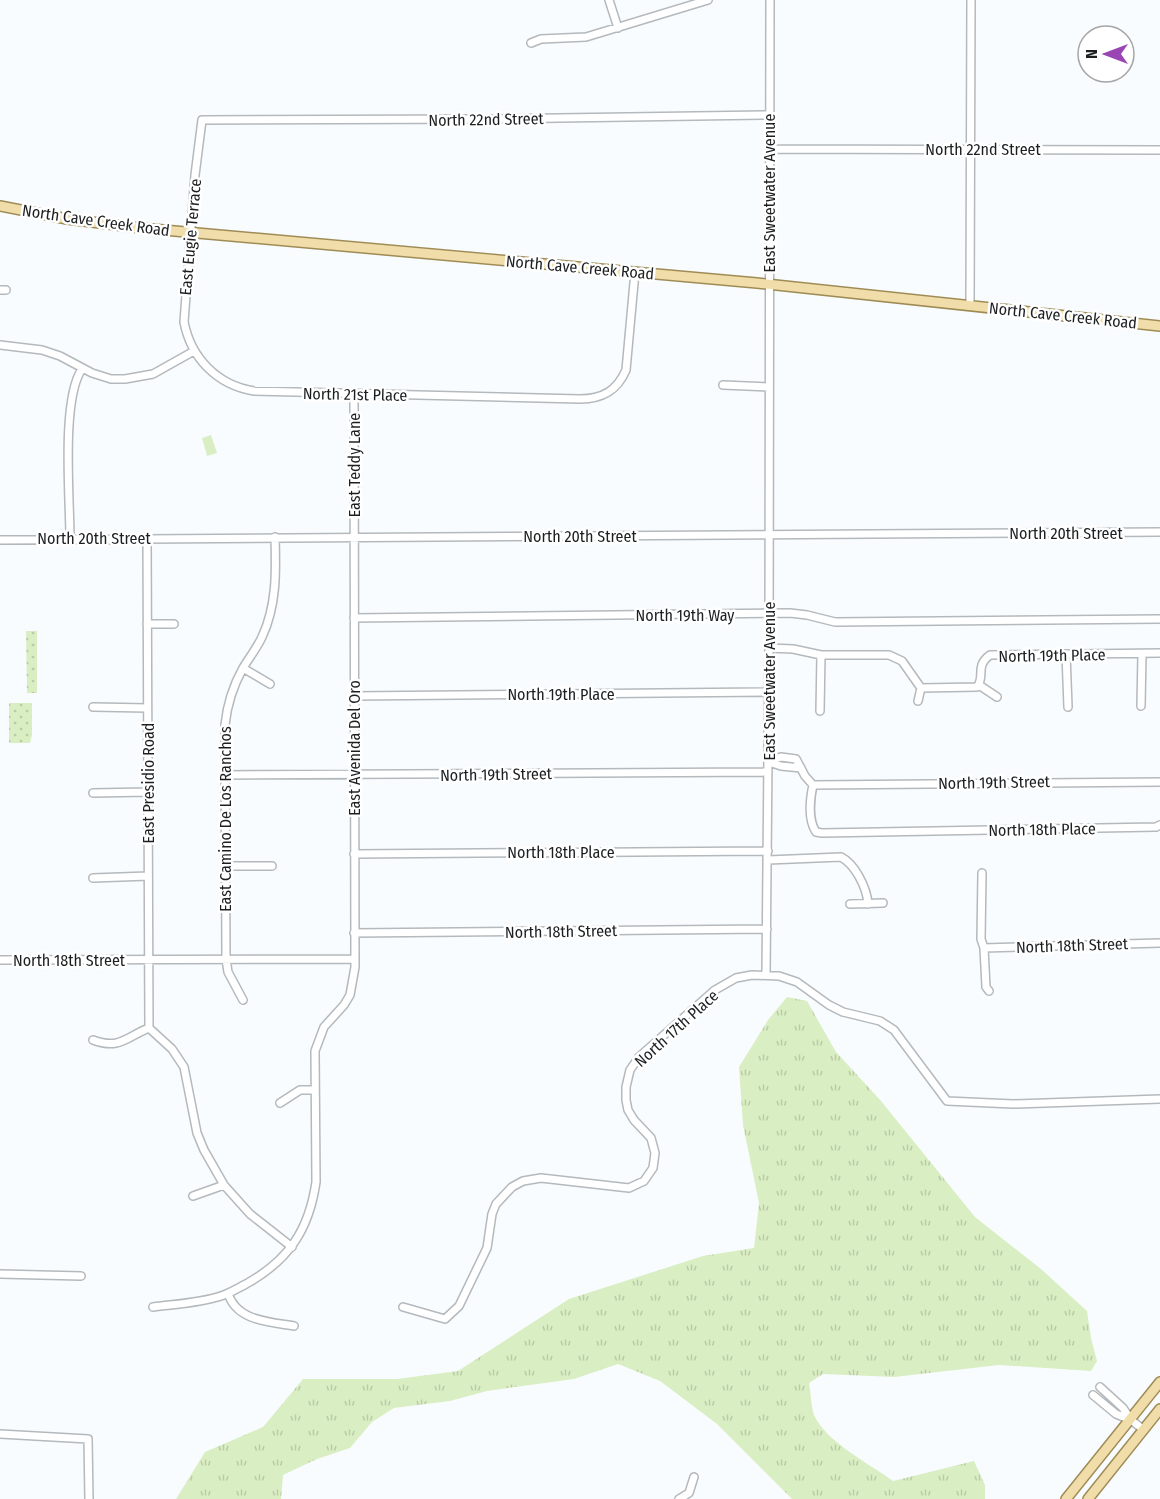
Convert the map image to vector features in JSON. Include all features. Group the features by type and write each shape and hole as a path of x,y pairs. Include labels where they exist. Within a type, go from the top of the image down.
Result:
{"main road":[{"name":"North Cave Creek Road","path":"0,206 67,219 190,232 769,284 1160,326"},
{"path":"1066,1499 1160,1382"},
{"path":"1088,1499 1160,1409"}],"street":[{"path":"609,0 618,28"},
{"path":"531,44 541,39 586,37 708,0"},
{"name":"East Sweetwater Avenue","path":"766,974 769,692 770,0"},
{"path":"970,304 971,0"},
{"name":"North 22nd Street","path":"202,120 769,115"},
{"name":"East Eugie Terrace","path":"194,351 186,335 184,322 190,232 202,120"},
{"name":"North 22nd Street","path":"770,149 1160,150"},
{"name":"North 21st Place","path":"194,351 205,366 220,378 242,389 254,391 580,399 603,396 622,380 626,369 635,272"},
{"path":"0,345 42,350 66,359 82,369 111,379 139,378 153,374 194,351"},
{"path":"70,538 70,411 72,390 82,369"},
{"path":"723,385 770,387"},
{"name":"East Teddy Lane","path":"354,394 354,537"},
{"name":"North 20th Street","path":"0,540 1160,532"},
{"name":"East Camino De Los Ranchos","path":"243,1000 228,972 226,959 225,725 228,705 243,668 262,639 272,608 275,591 275,537"},
{"name":"East Avenida Del Oro","path":"153,1307 206,1299 228,1293 263,1275 292,1247 304,1227 313,1200 315,1051 324,1027 350,995 354,980 354,537"},
{"name":"East Presidio Road","path":"147,538 149,1028"},
{"name":"North 19th Way","path":"354,618 769,614 807,615 835,622 1160,619"},
{"path":"147,624 174,624"},
{"path":"769,648 793,649 821,655 889,655 902,661 921,688 918,701"},
{"name":"North 19th Place","path":"980,685 980,668 983,661 990,655 1160,653"},
{"path":"1066,654 1068,707"},
{"path":"1141,706 1142,654"},
{"path":"820,711 821,655"},
{"path":"243,668 270,684"},
{"path":"921,688 977,687 980,685 997,697"},
{"name":"North 19th Place","path":"354,696 769,692"},
{"path":"93,707 147,708"},
{"path":"768,761 781,757 796,759 813,785"},
{"name":"North 19th Street","path":"225,775 768,772"},
{"name":"North 19th Street","path":"813,785 1160,782"},
{"name":"North 18th Place","path":"813,785 811,819 816,832 1156,827 1160,825"},
{"path":"93,793 148,792"},
{"name":"North 18th Place","path":"354,854 768,851"},
{"path":"768,860 841,857 848,860 867,894 868,904"},
{"path":"225,866 272,866"},
{"path":"982,873 981,939 984,948 986,987 989,991"},
{"path":"93,878 148,876"},
{"path":"850,904 883,903"},
{"name":"North 18th Street","path":"354,933 767,929"},
{"name":"North 18th Street","path":"984,948 1160,943"},
{"name":"North 18th Street","path":"0,960 355,959"},
{"name":"North 17th Place","path":"403,1307 445,1318 459,1306 487,1248 496,1203 512,1187 523,1181 541,1178 629,1188 644,1181 653,1168 655,1153 651,1138 628,1110 626,1087 630,1070 639,1057 715,990 736,978 766,974 779,976 797,982 836,1009 880,1021 894,1030 947,1101 1013,1104 1158,1097"},
{"path":"93,1040 105,1044 116,1044 149,1028 172,1049 184,1067 197,1133 204,1150 225,1185 250,1214 292,1247"},
{"path":"280,1103 300,1090 315,1090"},
{"path":"193,1196 225,1185"},
{"path":"0,1274 81,1276"},
{"path":"228,1293 234,1306 258,1320 294,1326"},
{"path":"1100,1387 1144,1430"},
{"path":"1094,1395 1116,1414 1131,1419"},
{"path":"0,1434 88,1438 89,1499"},
{"path":"679,1499 689,1493 694,1477"}],"green space":[{"path":"211,435 217,453 207,456 202,438"},
{"path":"26,631 37,631 37,693 27,693"},
{"path":"9,703 32,703 30,743 9,743"},
{"path":"787,997 807,1001 836,1052 881,1101 975,1217 1041,1269 1087,1311 1097,1361 1091,1371 999,1365 894,1377 823,1374 809,1383 814,1415 820,1425 838,1443 893,1481 974,1461 985,1485 985,1499 792,1499 717,1424 660,1381 618,1364 574,1379 487,1391 450,1401 394,1408 372,1422 350,1448 317,1459 283,1475 281,1499 176,1499 205,1452 263,1427 303,1379 397,1379 458,1371 569,1299 703,1256 754,1248 759,1203 743,1125 739,1067 768,1020"}]}
